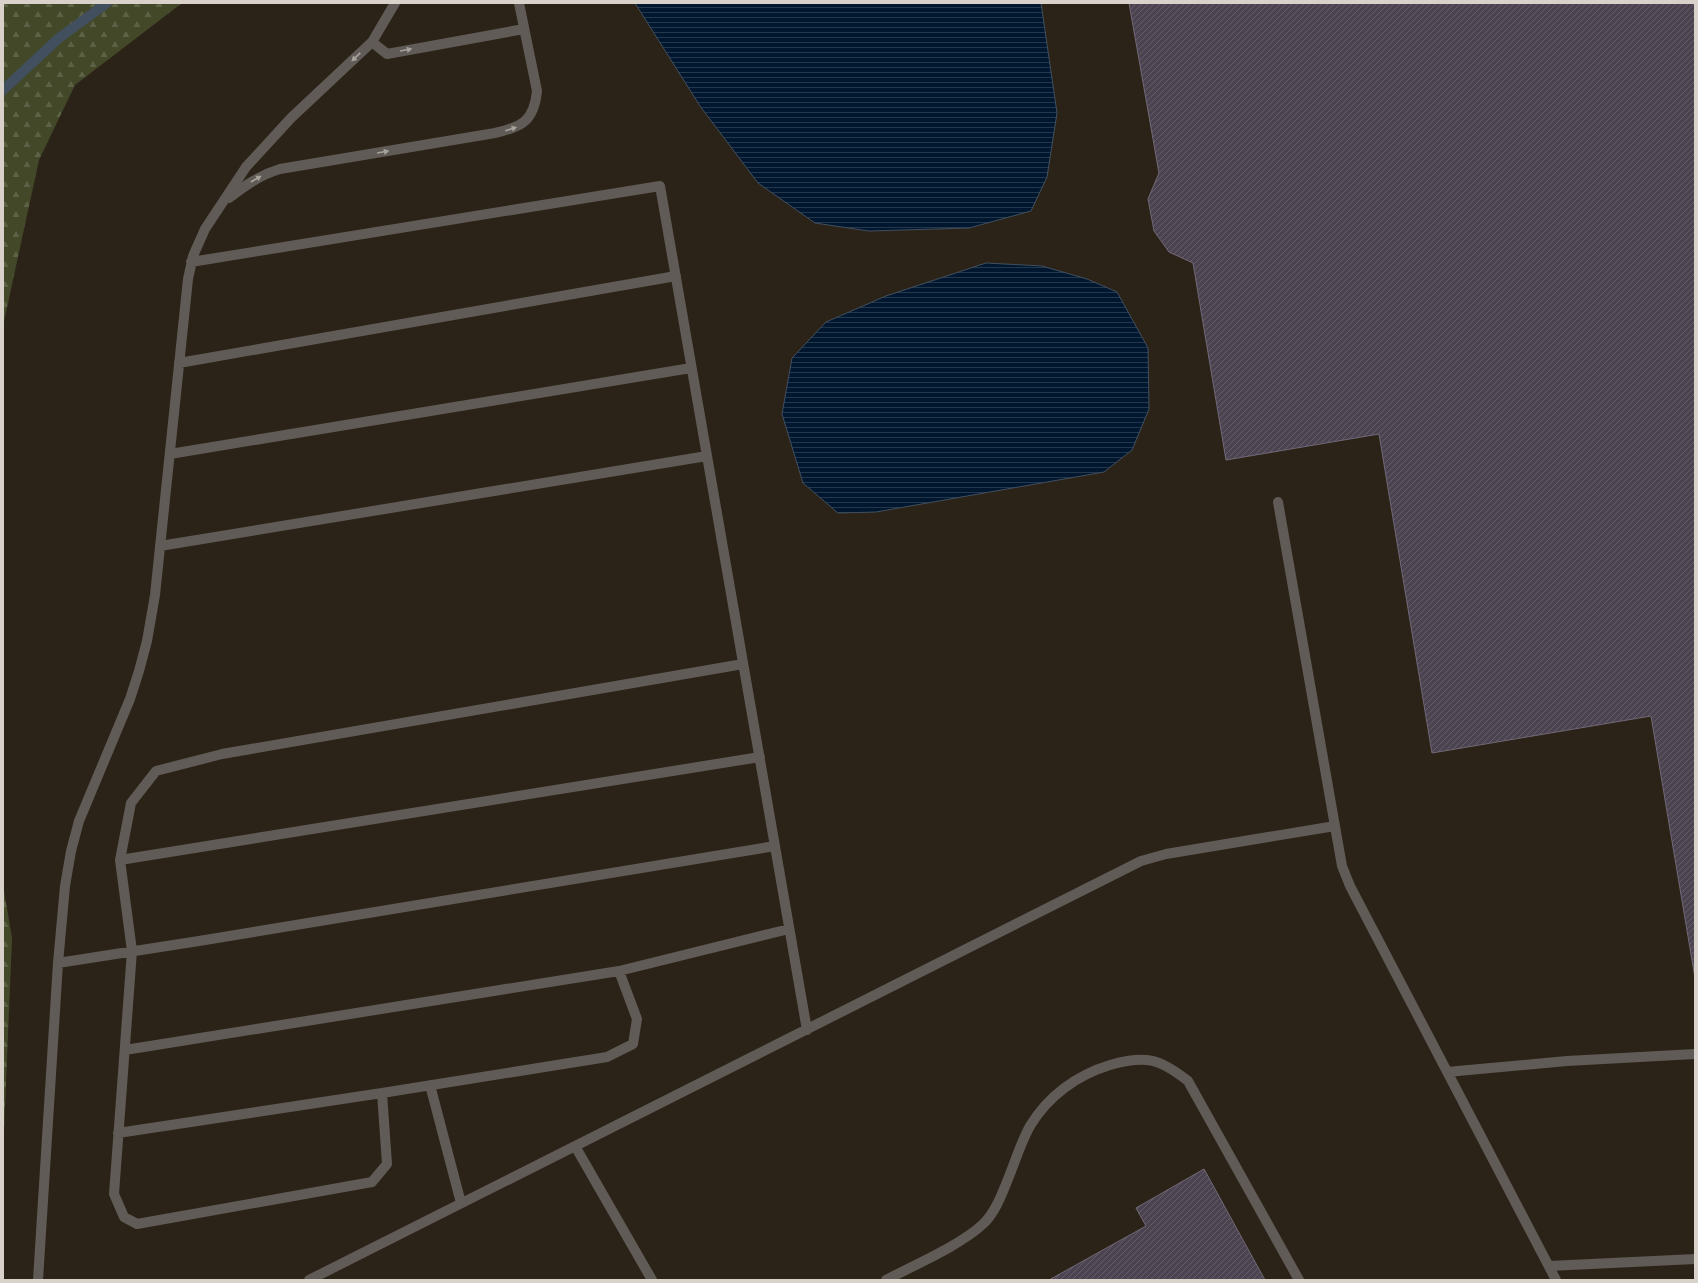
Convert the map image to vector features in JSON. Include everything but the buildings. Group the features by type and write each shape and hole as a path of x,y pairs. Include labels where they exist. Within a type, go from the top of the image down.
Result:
{"lane":[{"path":"38,1280 58,963 65,886 71,851 84,808 130,699 147,641 155,595 191,262 205,229 225,202 246,167 286,123 372,42 395,3"},
{"path":"225,202 252,180 280,169 495,132 523,124 531,115 536,104 537,91 519,3"},
{"path":"372,42 387,54 524,29"},
{"path":"191,262 660,186 807,1030"},
{"path":"179,363 676,276"},
{"path":"170,454 692,368"},
{"path":"160,546 707,456"},
{"path":"1278,502 1342,866 1350,886 1556,1280"},
{"path":"382,1093 387,1164 372,1182 137,1224 124,1217 114,1194 132,951 120,860 131,803 156,771 222,754 743,664"},
{"path":"120,860 760,756"},
{"path":"309,1280 1141,861 1166,854 1335,826"},
{"path":"58,963 775,846"},
{"path":"125,1050 619,971 789,930"},
{"path":"118,1133 382,1093 608,1056 633,1044 637,1019 619,971"},
{"path":"1447,1072 1567,1061 1695,1054"},
{"path":"886,1280 967,1237 984,1223 1000,1198 1030,1128 1044,1106 1071,1082 1105,1067 1129,1059 1151,1060 1170,1067 1188,1081 1299,1280"},
{"path":"430,1085 461,1203"},
{"path":"575,1146 652,1280"},
{"path":"1549,1266 1695,1259"}],"green space":[{"path":"3,3 182,3 75,85 39,160 3,326"},
{"path":"3,885 12,938 3,1155"}],"water":[{"path":"635,3 1041,3 1057,113 1047,177 1031,211 969,228 869,231 815,223 758,183 700,106"},
{"path":"986,263 1042,266 1087,279 1117,292 1148,348 1149,409 1132,450 1104,472 876,512 838,513 803,483 782,414 792,358 826,322 886,296"}],"waterway":[{"path":"3,90 59,38 107,3"}]}
